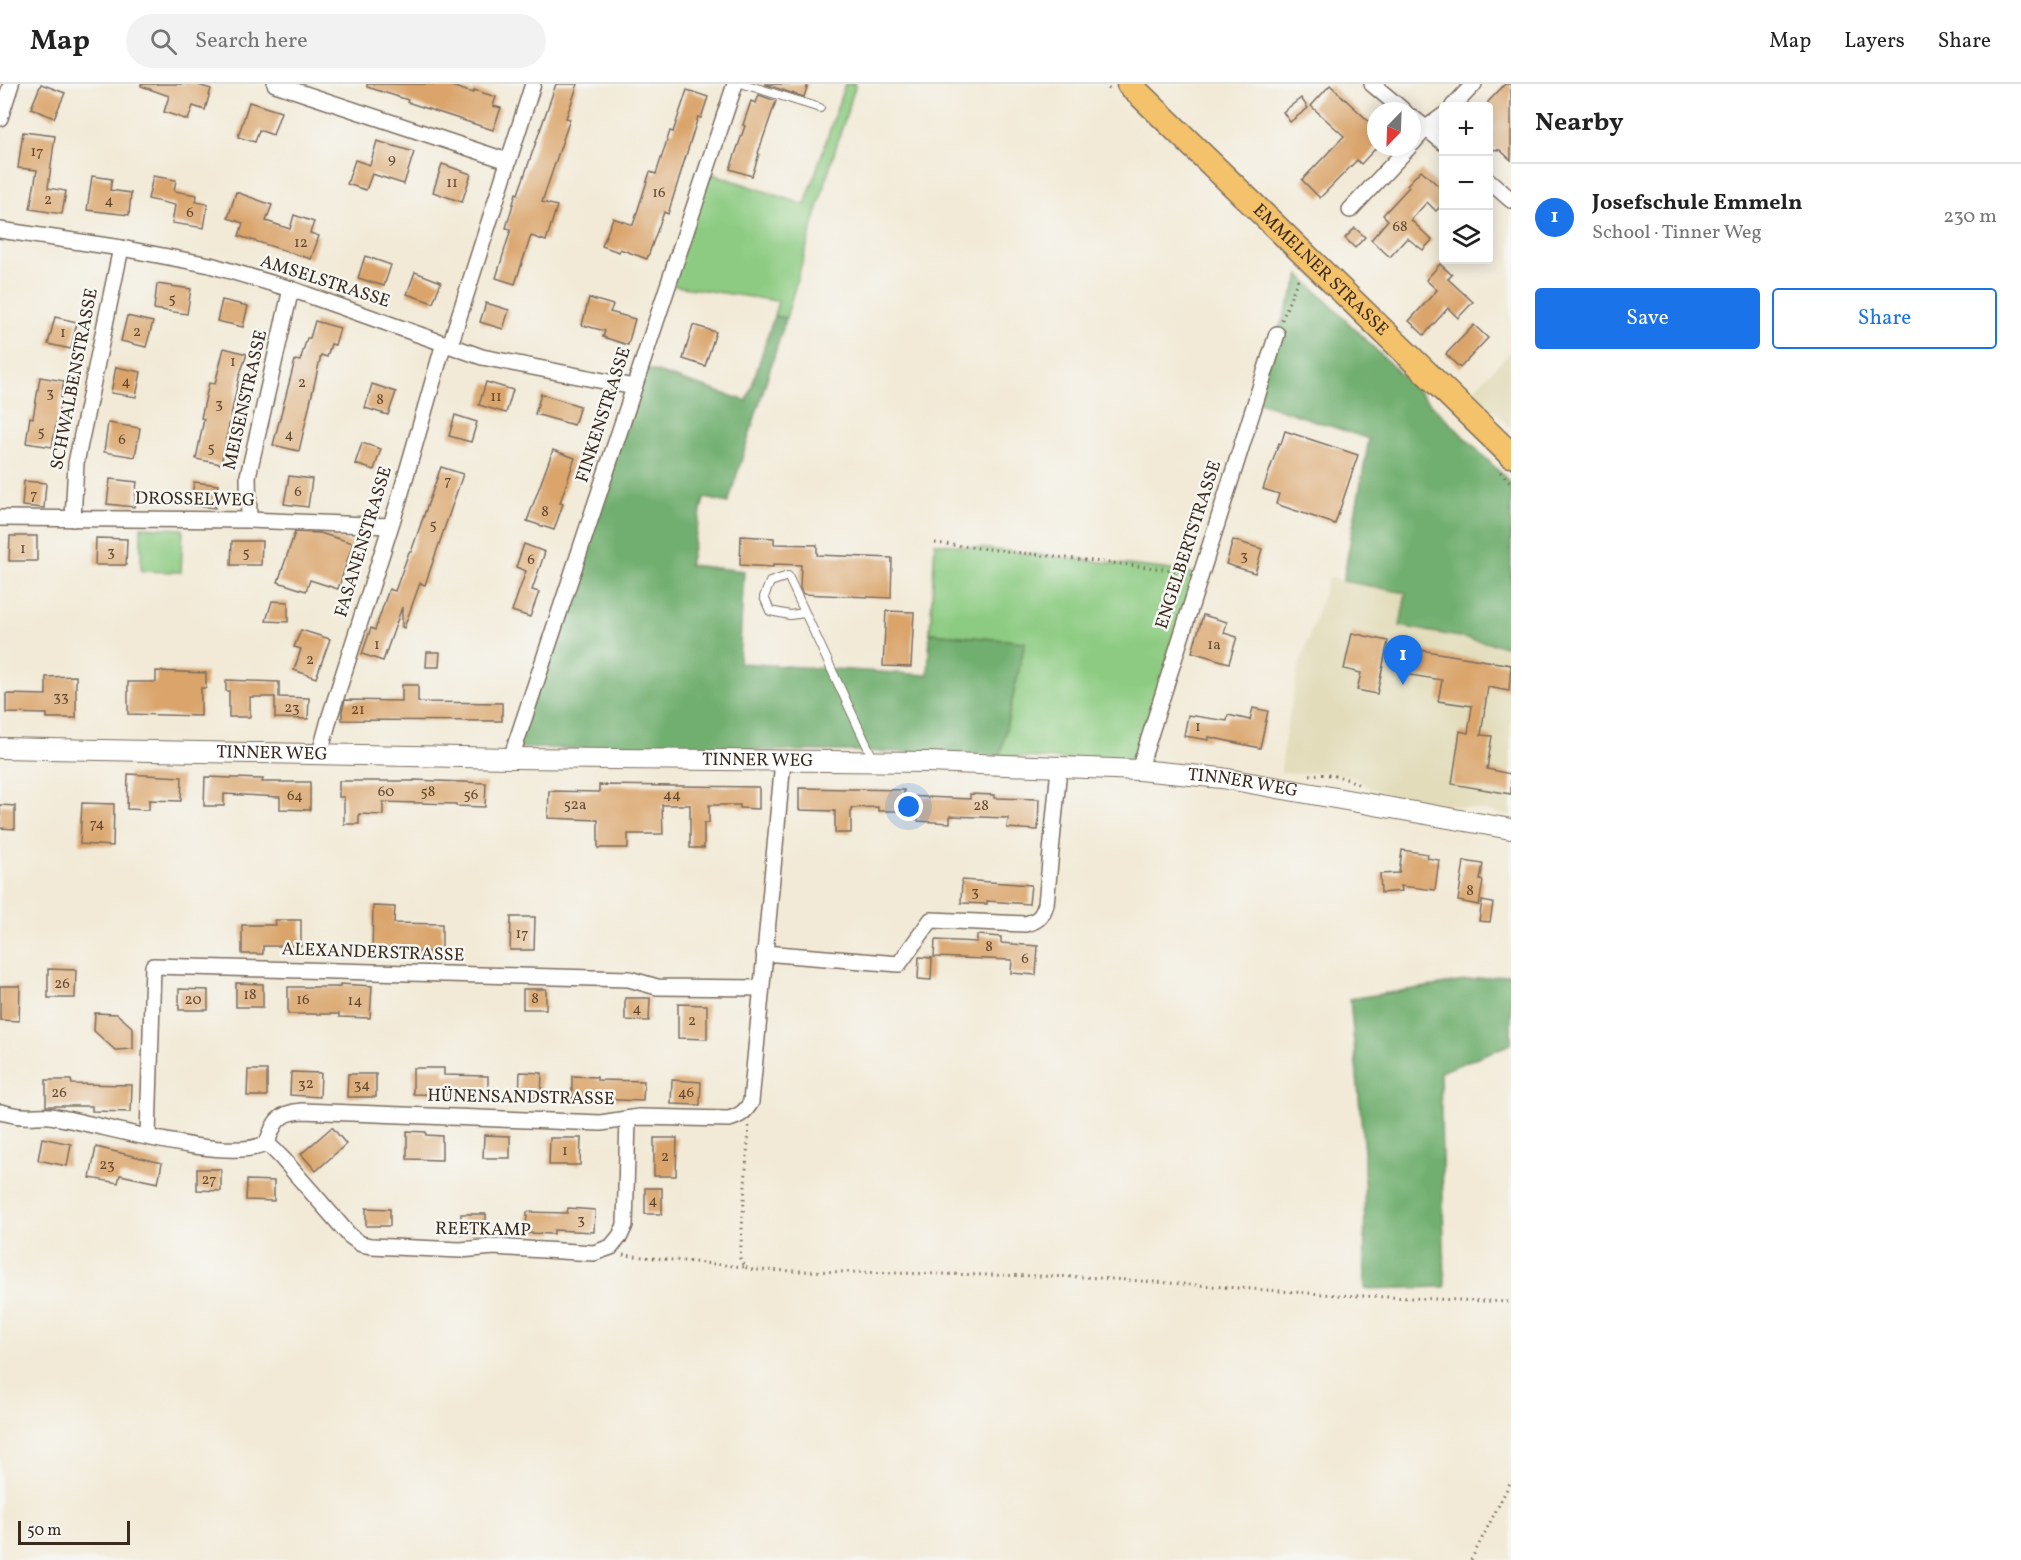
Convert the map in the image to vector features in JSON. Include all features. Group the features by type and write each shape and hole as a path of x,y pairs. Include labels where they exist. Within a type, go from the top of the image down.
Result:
{"main road":[{"name":"EMMELNER STRASSE","path":"1129,84 1511,455"}],"street":[{"path":"0,118 3,101 11,84"},
{"path":"275,84 508,161"},
{"name":"FASANENSTRASSE","path":"320,753 447,344 533,84"},
{"name":"FINKENSTRASSE","path":"511,758 735,84"},
{"path":"1372,84 1393,102"},
{"path":"1457,102 1474,84"},
{"path":"1421,134 1439,118"},
{"path":"1421,124 1439,139"},
{"path":"1350,210 1401,156"},
{"path":"1493,184 1511,200"},
{"name":"AMSELSTRASSE","path":"0,230 121,248 210,265 291,289 482,357 634,387"},
{"name":"SCHWALBENSTRASSE","path":"73,519 76,463 121,248"},
{"name":"MEISENSTRASSE","path":"249,520 248,476 291,289"},
{"name":"ENGELBERTSTRASSE","path":"1139,770 1277,334"},
{"name":"DROSSELWEG","path":"0,518 249,520 390,526"},
{"name":"TINNER WEG","path":"0,748 511,758 927,762 1139,770 1244,781 1511,829"},
{"path":"751,1102 783,761"},
{"path":"764,953 899,964 931,920 1025,924 1036,921 1042,915 1046,904 1059,768"},
{"name":"ALEXANDERSTRASSE","path":"148,1136 153,966 629,979 657,987 761,988"},
{"name":"HÜNENSANDSTRASSE","path":"267,1143 279,1117 289,1112 601,1123 639,1117 729,1119 746,1111 751,1102"},
{"path":"0,1112 21,1116 48,1116 206,1149 247,1150 259,1148 267,1143"},
{"path":"594,1252 611,1246 620,1236 625,1225 628,1119"},
{"name":"REETKAMP","path":"267,1143 350,1236 361,1244 460,1250 494,1248 594,1252"}],"lane":[{"path":"744,84 820,108"},
{"path":"805,613 790,615 770,611 764,597 770,582 788,576 870,752 869,761"}],"path":[{"path":"1277,334 1307,258"},
{"path":"935,543 1153,567 1200,575"},
{"path":"744,1267 740,1259 751,1102"},
{"path":"594,1252 744,1267 753,1270 1085,1277 1336,1295 1511,1302"},
{"path":"1470,1560 1511,1481"}],"shaded area":[{"path":"1511,351 1511,428 1473,390"},
{"path":"1329,577 1406,593 1400,627 1511,647 1511,815 1397,797 1368,787 1353,777 1325,771 1297,774 1281,772 1284,742 1298,670"}],"green space":[{"path":"845,84 856,84 786,318 774,316 778,301 668,285 705,171 805,205"},
{"path":"1300,275 1511,483 1511,647 1400,626 1406,593 1343,581 1369,439 1256,401 1277,334"},
{"path":"774,316 786,318 728,503 704,498 689,565 744,571 739,663 928,675 930,633 1025,642 1000,756 924,752 514,748 641,367 747,401"},
{"path":"141,527 183,529 181,572 141,571"},
{"path":"935,543 1200,575 1142,757 1117,762 1000,756 1025,642 930,633"},
{"path":"1511,974 1511,1044 1440,1072 1445,1287 1365,1289 1364,1152 1350,999"}],"building":[{"path":"41,84 65,93 54,118 31,108"},
{"path":"141,84 195,84 211,89 205,110 193,106 188,120 164,112 169,96 141,86"},
{"path":"367,84 445,84 473,93 474,90 496,97 493,106 501,108 493,130 407,102 408,100 367,87"},
{"path":"556,84 578,84 566,118 570,119 542,202 557,206 546,241 531,236 515,284 496,278 511,229 506,228 516,193 518,194"},
{"path":"764,84 808,84 804,97"},
{"path":"1505,84 1511,84 1511,160 1500,150 1493,149 1493,102 1488,102"},
{"path":"1330,85 1367,120 1368,156 1361,164 1357,160 1320,198 1302,180 1344,136 1311,106"},
{"path":"687,90 708,97 701,118 698,117 668,214 664,212 647,259 620,249 619,252 602,246 613,218 633,225 650,172 656,174"},
{"path":"759,95 776,101 752,176 730,169 751,101 756,103"},
{"path":"1301,98 1308,108 1290,122 1283,112"},
{"path":"249,102 281,112 273,135 259,130 255,142 238,137"},
{"path":"23,132 55,136 48,188 66,191 62,214 30,209 37,170 18,168"},
{"path":"377,141 414,152 404,184 372,174 366,190 347,184 355,160 370,165"},
{"path":"442,164 471,174 462,202 433,192"},
{"path":"1421,170 1439,186 1439,208 1436,211 1427,202 1411,220 1432,240 1423,250 1407,238 1390,257 1371,240 1388,220 1383,215 1409,187 1407,185"},
{"path":"92,176 112,179 110,190 131,193 129,215 87,210"},
{"path":"153,176 176,180 174,191 197,195 196,202 208,204 204,228 172,223 175,205 148,199"},
{"path":"236,192 272,205 266,221 290,229 294,215 314,222 310,233 319,236 311,259 239,236 243,223 228,218"},
{"path":"1355,228 1365,237 1355,248 1345,238"},
{"path":"365,256 391,265 384,286 358,278"},
{"path":"1440,264 1452,275 1448,279 1473,302 1458,318 1448,308 1424,335 1409,321 1437,290 1426,280"},
{"path":"415,272 441,282 433,303 407,294"},
{"path":"157,284 191,289 187,314 154,309"},
{"path":"589,298 613,305 610,312 635,319 628,345 603,337 605,331 582,325"},
{"path":"222,300 248,306 243,327 217,321"},
{"path":"486,303 509,310 503,329 480,322"},
{"path":"127,316 153,322 146,347 121,341"},
{"path":"55,317 77,322 71,349 48,344"},
{"path":"315,321 340,328 335,345 331,344 327,357 321,355 299,451 273,445 295,360 300,361"},
{"path":"693,325 716,332 705,366 683,359"},
{"path":"1474,325 1488,338 1460,368 1446,354"},
{"path":"224,348 247,354 239,377 221,464 196,459 204,419 201,418 209,383 215,384"},
{"path":"116,367 141,372 136,397 111,393"},
{"path":"40,377 64,381 52,447 26,443"},
{"path":"486,382 513,390 506,413 479,405"},
{"path":"372,384 396,392 388,415 365,408"},
{"path":"541,394 580,406 574,425 535,414"},
{"path":"455,415 477,422 471,442 449,436"},
{"path":"108,423 140,428 135,457 104,452"},
{"path":"1285,431 1358,455 1335,524 1276,504 1279,494 1263,489"},
{"path":"362,443 381,449 374,470 355,464"},
{"path":"553,450 575,458 560,503 563,504 554,530 527,521"},
{"path":"441,467 463,474 425,585 420,583 404,628 402,627 402,607 383,661 362,654 371,628 375,630 389,589 395,591"},
{"path":"289,476 312,479 308,507 284,504"},
{"path":"110,479 137,482 134,507 107,504"},
{"path":"24,481 46,483 44,508 22,506"},
{"path":"194,482 218,485 215,508 191,505"},
{"path":"295,532 320,533 353,543 338,589 310,580 306,591 278,582"},
{"path":"10,536 37,536 37,561 9,561"},
{"path":"741,536 774,538 774,544 817,545 817,555 892,558 891,598 803,594 800,588 801,565 773,564 773,567 740,565"},
{"path":"96,538 127,539 126,565 95,565"},
{"path":"1233,540 1262,549 1255,573 1226,564"},
{"path":"232,541 262,541 261,565 231,565"},
{"path":"524,544 545,552 532,590 539,592 530,617 512,611 526,571 516,567"},
{"path":"272,601 288,602 288,622 266,621"},
{"path":"886,611 914,612 911,667 883,666"},
{"path":"1203,615 1227,622 1224,633 1237,637 1229,663 1192,652"},
{"path":"301,630 330,639 316,678 294,670 301,649 294,647"},
{"path":"1352,633 1388,641 1377,694 1357,690 1361,673 1344,669"},
{"path":"1408,648 1511,665 1509,691 1488,687 1481,735 1492,736 1487,769 1511,774 1511,794 1452,784 1460,731 1468,733 1472,706 1438,701 1442,680 1404,674"},
{"path":"427,652 440,652 439,667 426,667"},
{"path":"156,671 206,673 206,688 201,688 201,716 128,714 128,682 156,682"},
{"path":"76,676 76,718 47,718 47,714 6,713 6,694 46,695 46,677"},
{"path":"226,680 279,682 279,697 309,698 308,719 275,718 275,697 250,697 250,717 229,717 229,691 226,691"},
{"path":"402,685 418,685 418,701 420,702 502,703 502,721 342,720 345,700 402,701"},
{"path":"1253,708 1268,711 1260,748 1209,737 1209,740 1184,736 1188,715 1227,721 1228,715 1250,720"},
{"path":"128,774 182,777 181,801 149,800 149,810 127,809"},
{"path":"205,777 263,779 262,782 310,782 310,810 280,809 280,797 224,794 224,806 204,806"},
{"path":"414,780 486,783 485,807 383,802 383,815 359,814 359,824 344,824 344,797 339,797 339,781"},
{"path":"599,785 759,787 759,809 740,808 740,805 709,805 709,823 704,823 704,848 690,848 690,805 662,805 663,834 628,834 628,848 598,848 598,820 548,818 549,791 599,792"},
{"path":"799,788 904,790 904,796 970,799 970,794 994,795 994,798 1039,799 1038,830 1007,828 1008,818 950,816 950,823 918,821 918,811 878,811 878,807 851,808 851,833 835,833 835,811 799,810"},
{"path":"82,803 114,804 113,846 80,844"},
{"path":"0,805 15,806 15,829 0,828"},
{"path":"1402,850 1428,854 1427,858 1439,860 1435,890 1401,886 1402,891 1381,893 1380,874 1399,873"},
{"path":"1464,861 1483,864 1479,905 1458,901"},
{"path":"962,880 1031,885 1029,904 987,901 987,904 961,903"},
{"path":"1482,901 1493,903 1490,922 1479,921"},
{"path":"373,906 395,907 394,923 442,924 442,952 372,951"},
{"path":"511,917 535,917 534,950 510,950"},
{"path":"275,920 301,920 301,946 263,946 263,954 242,954 242,925 276,925"},
{"path":"977,935 1001,937 1001,943 1038,946 1036,975 1011,973 1012,960 934,957 935,940 977,942"},
{"path":"919,957 932,958 931,980 918,979"},
{"path":"48,969 76,970 75,998 48,998"},
{"path":"236,983 263,984 263,1007 236,1007"},
{"path":"340,984 372,986 370,1018 339,1017 339,1014 288,1014 288,987 340,987"},
{"path":"0,986 20,986 19,1021 0,1020"},
{"path":"179,989 208,990 208,1010 179,1010"},
{"path":"523,989 546,989 546,1009 523,1009"},
{"path":"625,998 650,998 649,1021 625,1020"},
{"path":"678,1004 707,1005 707,1039 678,1038"},
{"path":"95,1013 117,1014 133,1028 133,1049 115,1050 94,1031"},
{"path":"413,1068 444,1068 444,1075 488,1076 488,1098 413,1094"},
{"path":"248,1070 267,1070 267,1096 247,1096"},
{"path":"291,1072 321,1073 320,1097 290,1095"},
{"path":"520,1072 542,1073 541,1098 519,1097"},
{"path":"348,1074 376,1074 376,1097 347,1097"},
{"path":"572,1076 597,1077 597,1080 644,1081 643,1101 572,1098"},
{"path":"46,1080 71,1080 72,1084 132,1085 131,1112 92,1111 92,1106 46,1106"},
{"path":"672,1080 701,1082 700,1105 671,1104"},
{"path":"332,1127 346,1144 316,1171 301,1154"},
{"path":"407,1131 442,1136 442,1160 407,1159"},
{"path":"484,1135 510,1136 510,1158 483,1158"},
{"path":"42,1138 71,1144 67,1166 38,1160"},
{"path":"550,1138 581,1138 580,1165 549,1165"},
{"path":"654,1138 677,1138 676,1176 654,1176"},
{"path":"96,1147 162,1163 158,1183 120,1175 118,1183 90,1178"},
{"path":"197,1169 221,1169 221,1191 197,1190"},
{"path":"247,1180 274,1181 274,1201 246,1200"},
{"path":"645,1188 662,1188 662,1214 645,1214"},
{"path":"366,1208 390,1209 390,1226 366,1226"},
{"path":"568,1208 595,1210 594,1232 554,1230 554,1234 526,1233 527,1212 567,1213"},
{"path":"461,1214 486,1214 486,1234 461,1234"}],"place":[{"name":"Josefschule Emmeln","path":"1403,685"}]}
